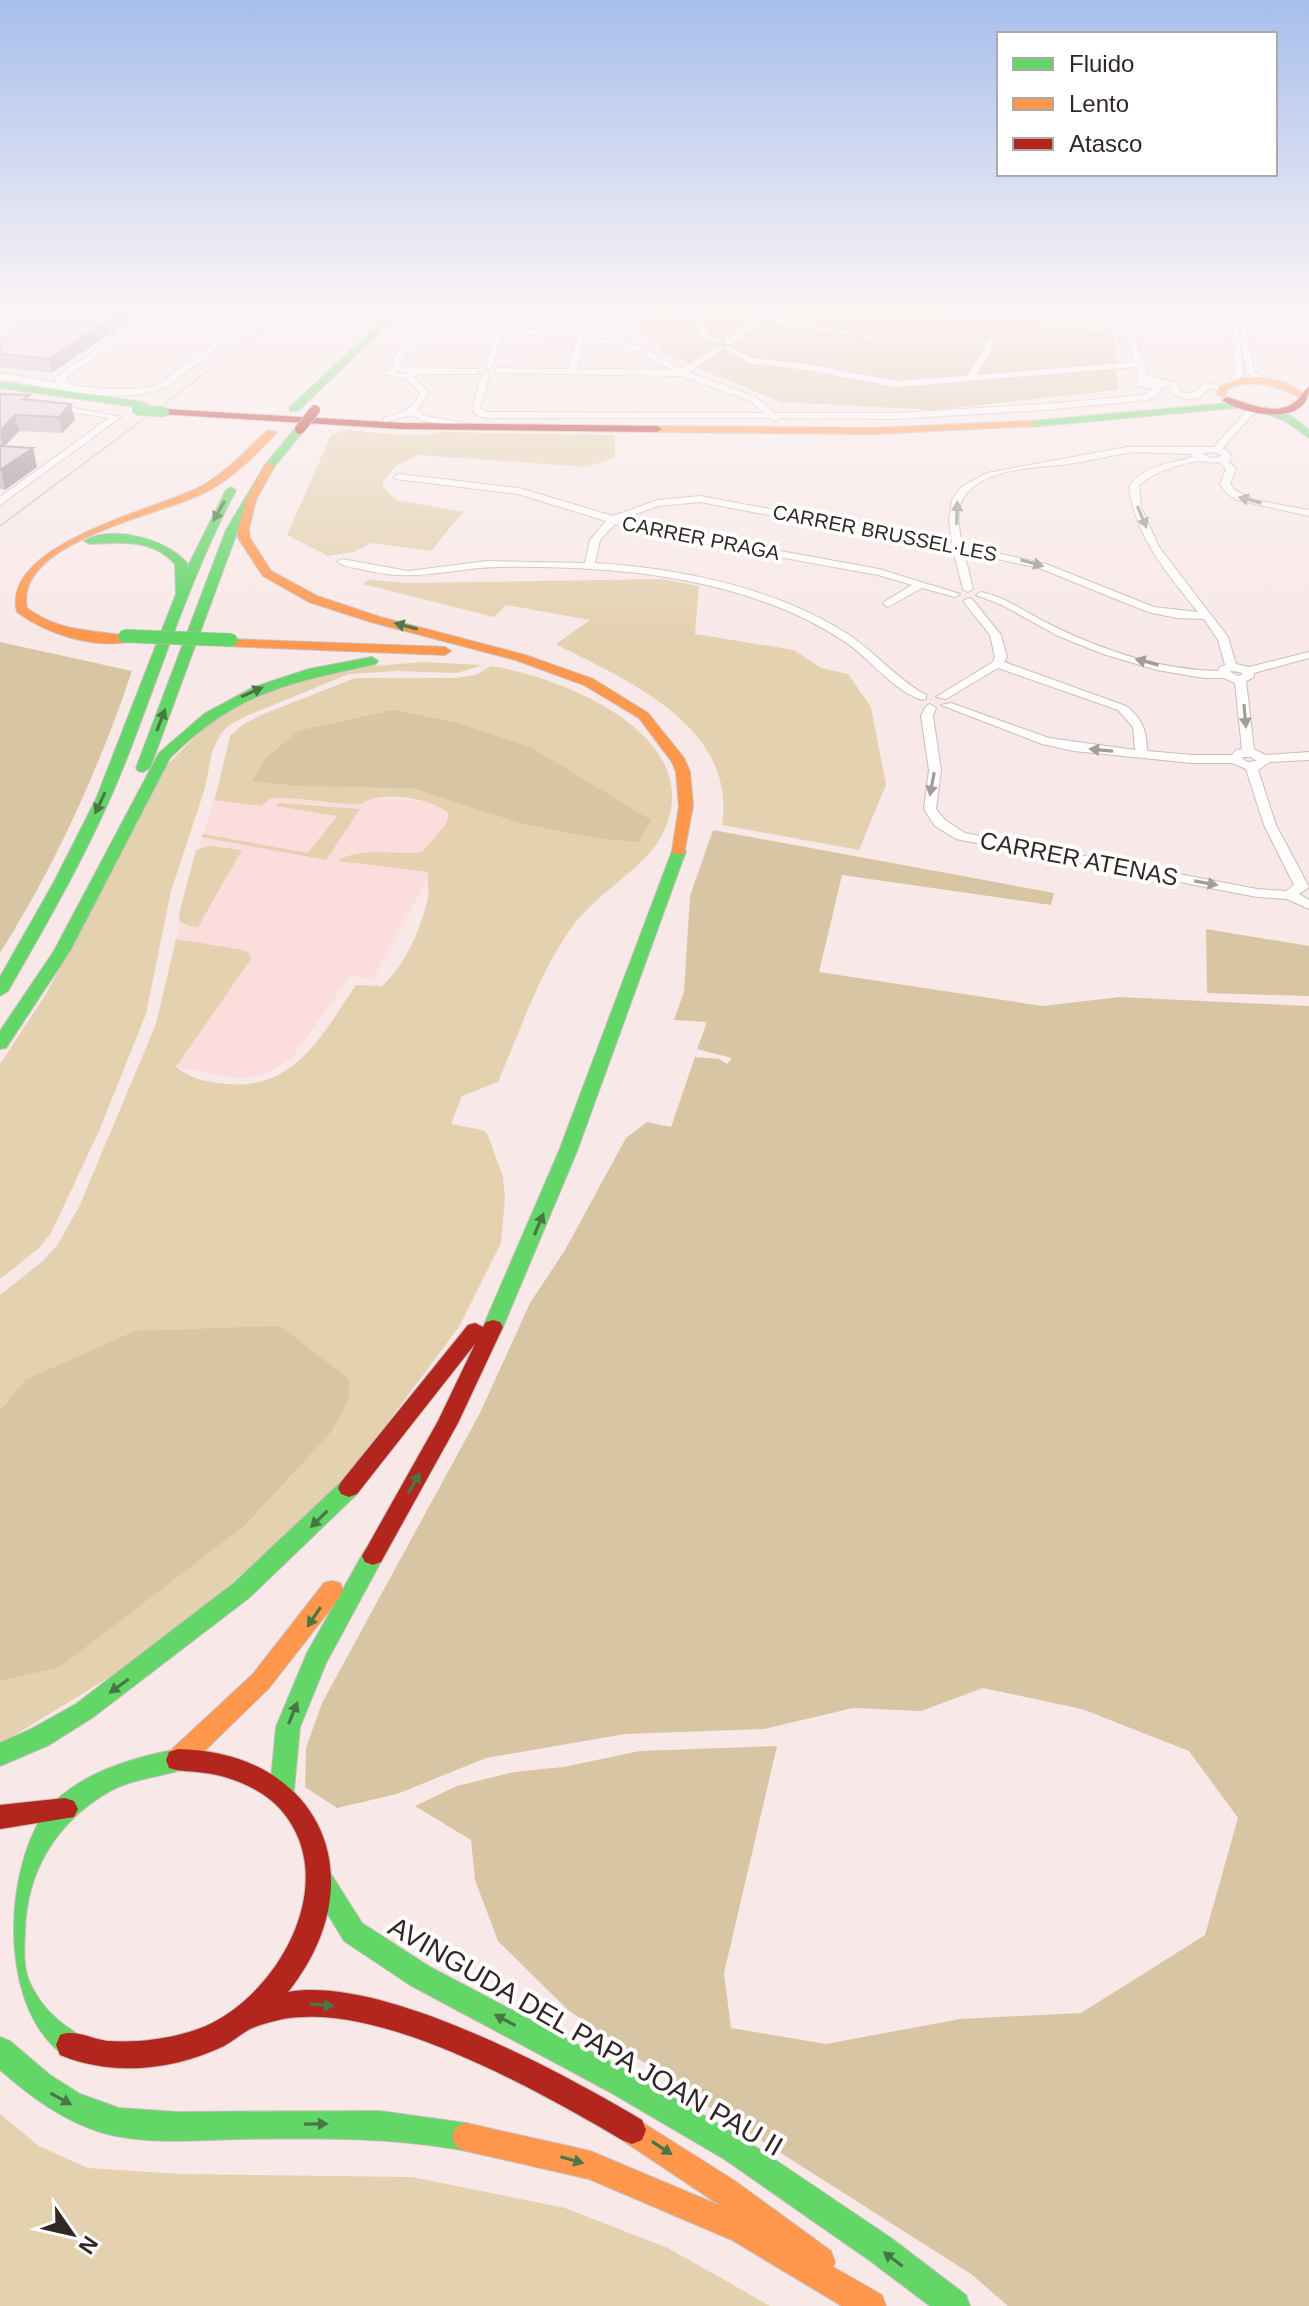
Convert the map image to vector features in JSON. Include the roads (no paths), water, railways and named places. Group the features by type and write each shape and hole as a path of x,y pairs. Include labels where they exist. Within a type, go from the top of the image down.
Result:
{"main road":[{"path":"282,1790 288,1727 315,1660 448,1423 522,1264 621,1011 686,825 689,799 686,777 671,745 660,731 624,700 566,676 493,654 443,648 125,638 71,633 32,618 14,599 13,587 20,570 40,552 64,539 199,491 234,468 285,419"},
{"path":"294,419 402,426 848,431 1013,426 1112,419"},
{"path":"0,1041 91,882 137,783 232,530 270,465 308,419"},
{"path":"356,419 936,425 1023,419"},
{"path":"1288,419 1309,435"},
{"path":"0,991 72,864 109,784 181,596 216,516 276,428"},
{"path":"178,1760 248,1697 308,1625 418,1443 507,1261 678,826 681,809 676,774 658,741 623,708 540,662 327,604 276,580 254,556 243,526 270,465"},
{"path":"125,638 72,629 37,616 21,598 19,586 22,574 39,558 71,545 102,540 137,540 163,547 178,556 181,563 178,581 181,596"},
{"path":"0,1041 62,951 164,756 191,728 220,708 294,676 344,665 395,659 445,658 566,676"},
{"path":"0,1755 40,1737 84,1711 242,1590 344,1494 475,1330"},
{"path":"246,2018 287,1978 312,1932 322,1883 318,1847 304,1816 282,1790 252,1771 217,1761 178,1760 139,1767 100,1784 65,1809 30,1849 8,1896 1,1944 13,1991 42,2029 86,2052 139,2058 195,2047 246,2018 295,2003 361,2009 497,2059 634,2130 751,2206 873,2306"},
{"path":"0,1817 65,1809"},
{"name":"AVINGUDA DEL PAPA JOAN PAU II","path":"322,1883 353,1932 420,1976 618,2081 734,2149 880,2249 955,2306"},
{"path":"0,2051 37,2085 71,2104 117,2122 188,2126 353,2123 424,2128 590,2165 742,2230 873,2306"}],"street":[{"path":"0,502 117,420 115,419"},
{"path":"387,420 391,419"},
{"path":"428,419 455,422"},
{"path":"1228,671 1224,640 1153,542 1133,489 1136,482 1146,475 1216,450 1244,419"},
{"path":"944,701 997,664 1001,657 999,642 968,595 956,547 956,501 968,487 989,476 1123,451 1161,449 1222,460 1231,469 1225,484 1232,494 1254,502 1309,513"},
{"path":"1216,450 1228,456 1222,460"},
{"path":"42,461 57,462"},
{"name":"CARRER PRAGA","path":"399,477 510,490 647,530 879,572 968,595"},
{"name":"CARRER BRUSSEL·LES","path":"614,521 651,506 700,499 1039,564 1112,599 1149,611 1174,616 1204,616"},
{"path":"589,565 596,537 614,521"},
{"path":"342,562 402,574 474,564 589,565 709,582 781,606 851,641 926,703 944,701 1059,744 1204,759 1235,759 1237,754 1249,759 1309,756"},
{"path":"888,604 920,584"},
{"path":"968,595 981,595 1005,602 1043,625 1111,652 1189,673 1228,671 1244,675 1309,655"},
{"path":"997,664 1122,708 1138,724 1141,753"},
{"path":"1244,675 1249,759 1270,825 1301,890 1299,902 1309,905"},
{"name":"CARRER ATENAS","path":"926,703 935,770 930,809 940,823 961,836 1257,893 1301,890"}],"tram line":[{"path":"0,526 144,419"}]}
